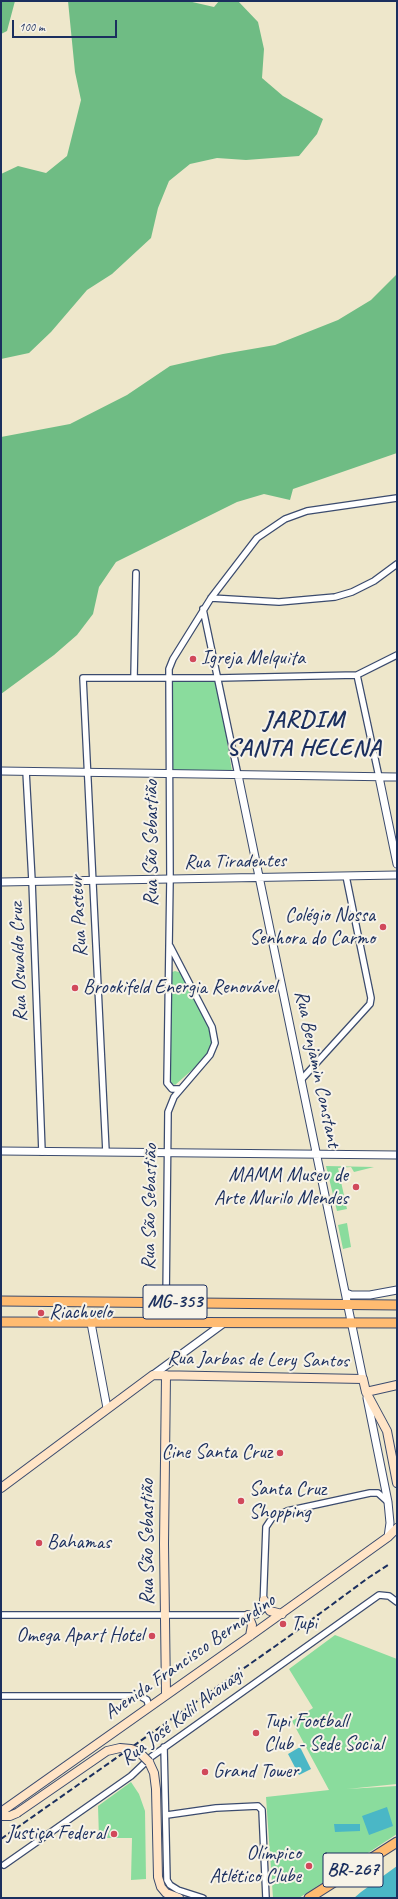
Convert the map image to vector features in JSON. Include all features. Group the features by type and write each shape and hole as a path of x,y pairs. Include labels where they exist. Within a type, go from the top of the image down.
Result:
{"main road":[{"name":"MG-353","path":"1,1301 397,1305"},
{"path":"1,1322 397,1323"},
{"path":"1,1488 106,1408 153,1375"},
{"name":"Rua Jarbas de Lery Santos","path":"153,1375 364,1379"},
{"name":"Rua São Sebastião","path":"166,1376 166,1694"},
{"name":"Rua Benjamin Constant","path":"364,1379 366,1392"},
{"path":"397,1385 366,1392 385,1427 397,1483"},
{"name":"Avenida Francisco Bernardino","path":"1,1812 166,1694 282,1614 388,1537 397,1528"},
{"path":"264,1600 270,1611 282,1614"},
{"path":"248,1615 252,1625 250,1636"},
{"path":"1,1816 10,1816 17,1813 107,1751 124,1748 139,1752 149,1762 155,1777 158,1876 161,1887 166,1893 179,1898"},
{"name":"BR-267","path":"309,1898 397,1842"}],"street":[{"name":"Rua São Sebastião","path":"180,1089 172,1089 167,1083 170,879 168,678 173,659 203,609 257,538 285,519 307,511 397,498"},
{"path":"211,598 279,602 336,597 352,592 374,581 397,564"},
{"path":"136,573 134,678 357,675 397,655"},
{"name":"Rua Benjamin Constant","path":"203,609 364,1379"},
{"path":"357,675 397,864"},
{"name":"Rua Pasteur","path":"106,1152 83,678 134,678"},
{"path":"1,771 397,777"},
{"name":"Rua Oswaldo Cruz","path":"26,771 32,881 42,1152"},
{"name":"Rua Tiradentes","path":"1,882 397,875"},
{"path":"301,1080 370,1004 371,998 346,876"},
{"path":"169,944 212,1028 216,1043 210,1055 180,1089"},
{"name":"Rua São Sebastião","path":"166,1302 168,1112 170,1103 180,1089"},
{"path":"1,1151 397,1155"},
{"path":"346,1293 351,1295 370,1296 397,1290"},
{"path":"91,1323 106,1408"},
{"path":"153,1375 208,1333 224,1323"},
{"name":"Rua São Sebastião","path":"166,1365 166,1376"},
{"name":"Rua Benjamin Constant","path":"366,1392 388,1502 390,1524 388,1537"},
{"path":"1,1615 256,1615 263,1609 266,1527 272,1518 287,1511 370,1493 378,1493 388,1502"},
{"name":"Rua José Kalil Ahouagi","path":"4,1865 131,1776 164,1747 379,1595 389,1596 397,1602"},
{"path":"1,1696 140,1696 146,1700 149,1707"},
{"path":"164,1747 167,1815 166,1874 170,1885 178,1890 203,1898"},
{"path":"167,1815 252,1805 258,1806 262,1810 266,1898"}],"green space":[{"path":"1,1 15,1 7,31 1,34"},
{"path":"68,1 188,1 214,7 219,1 238,1 258,22 264,49 262,78 283,96 323,119 317,134 299,156 246,160 217,158 190,164 169,181 158,208 151,238 112,274 87,290 51,332 29,353 1,359 1,174 18,166 46,173 67,156 81,100 75,72"},
{"path":"397,274 397,453 293,489 290,500 264,494 237,502 116,562 99,587 93,614 77,635 54,655 1,694 1,437 70,424 127,395 170,366 223,354 275,345 338,320 371,300"},
{"path":"169,680 217,681 232,771 170,770"},
{"path":"175,971 182,973 211,1028 214,1043 209,1055 175,1085 170,1083 169,1080 170,973"},
{"path":"326,1166 374,1167 354,1172 351,1167 338,1168 347,1209 337,1211"},
{"path":"347,1223 351,1247 343,1249 338,1225"},
{"path":"335,1635 397,1659 397,1784 347,1789 397,1786 397,1834 299,1898 273,1898 266,1797 329,1790 292,1721 313,1708 289,1669","holes":["335,1824 359,1824 360,1831 335,1831"]},
{"path":"131,1782 139,1794 145,1811 146,1879 131,1880 132,1838 99,1838 98,1806"}],"water":[{"path":"300,1747 311,1769 299,1775 288,1754"},
{"path":"387,1807 393,1826 369,1835 362,1816"},
{"path":"334,1824 360,1824 360,1831 335,1832"},
{"path":"397,1866 397,1898 354,1898 361,1892"}],"railway":[{"path":"1,1839 388,1565"}],"place":[{"name":"Igreja Melquita","path":"193,659"},
{"name":"Colégio Nossa Senhora do Carmo","path":"383,927"},
{"name":"Brookifeld Energia Renovável","path":"75,988"},
{"name":"MAMM Museu de Arte Murilo Mendes","path":"356,1187"},
{"name":"Riachuelo","path":"41,1313"},
{"name":"Cine Santa Cruz","path":"280,1453"},
{"name":"Santa Cruz Shopping","path":"241,1501"},
{"name":"Bahamas","path":"39,1543"},
{"name":"Tupi","path":"283,1624"},
{"name":"Omega Apart Hotel","path":"152,1636"},
{"name":"Tupi Football Club - Sede Social","path":"256,1733"},
{"name":"Grand Tower","path":"205,1772"},
{"name":"Justiça Federal","path":"114,1834"},
{"name":"Olímpico Atlético Clube","path":"309,1866"}],"district":[{"name":"JARDIM SANTA HELENA","path":"304,735"}]}
